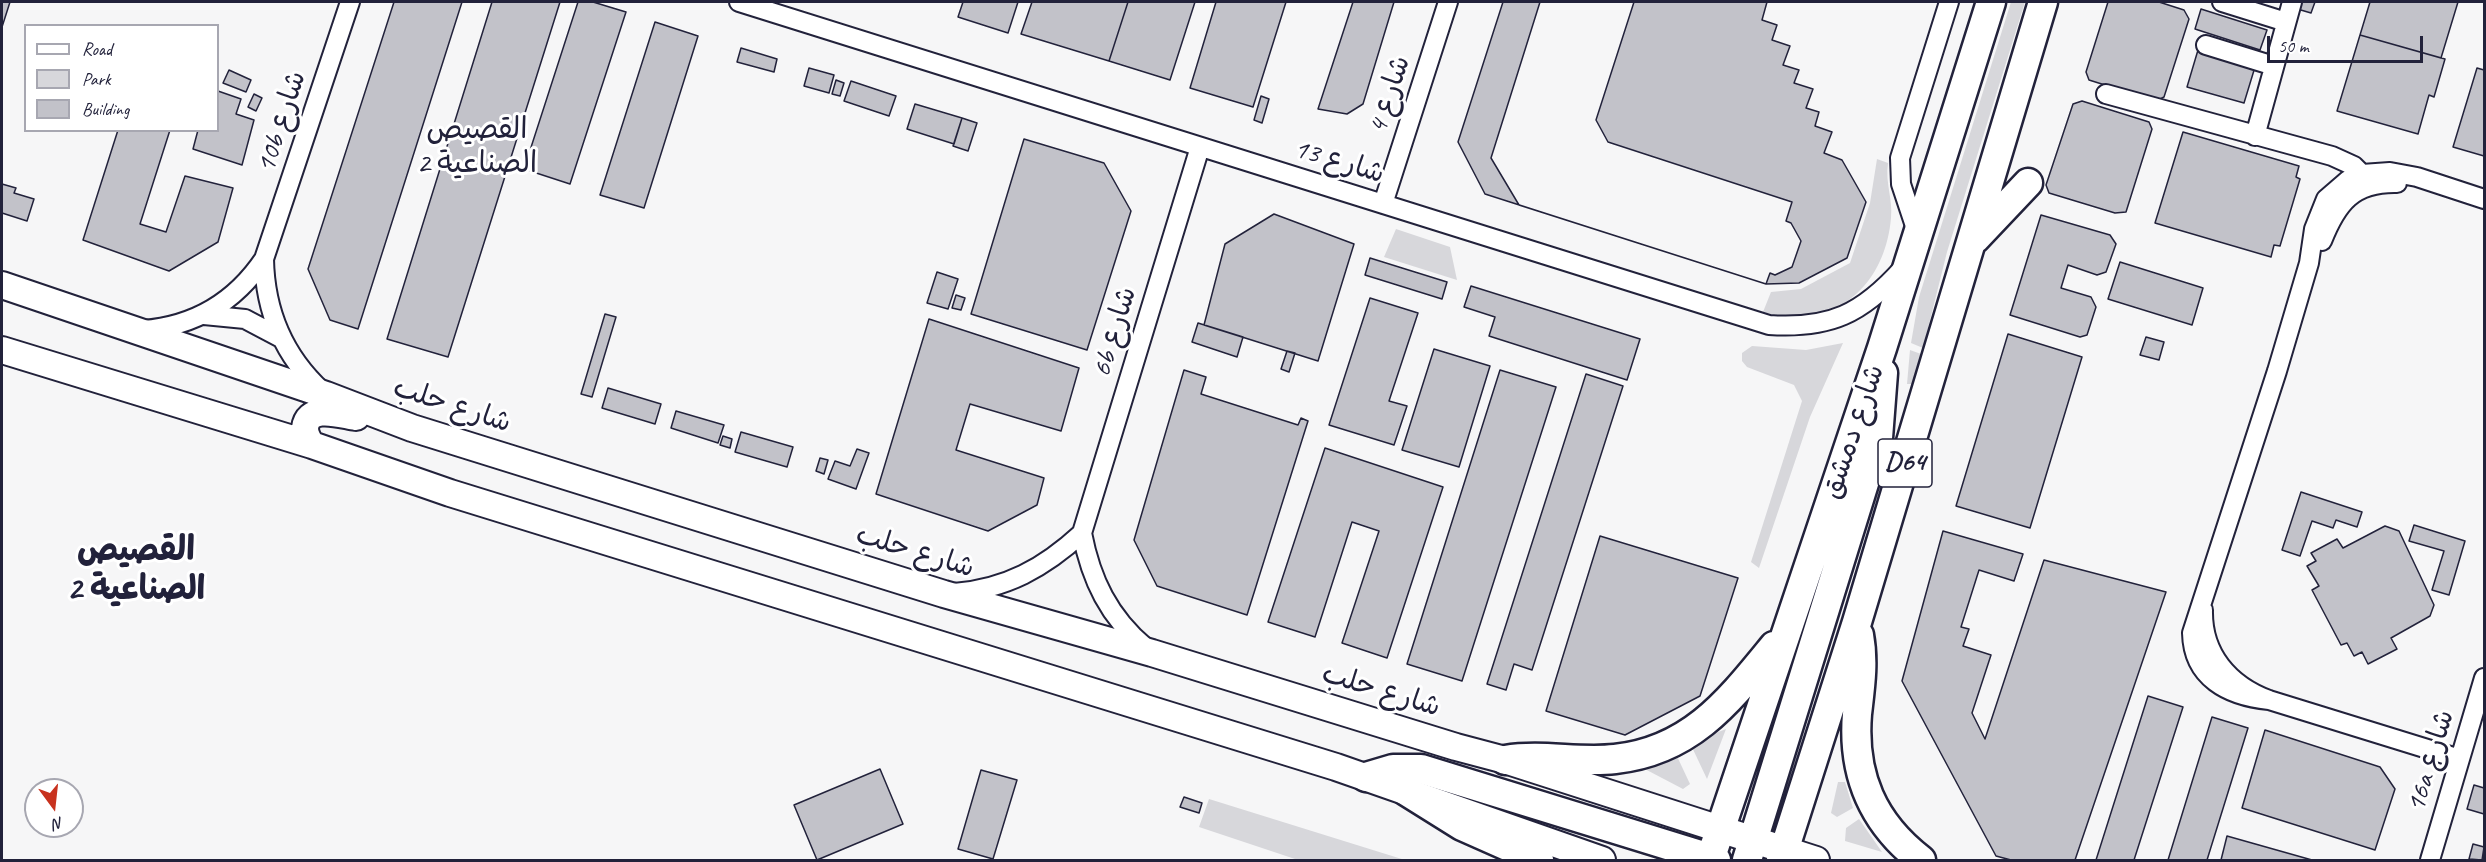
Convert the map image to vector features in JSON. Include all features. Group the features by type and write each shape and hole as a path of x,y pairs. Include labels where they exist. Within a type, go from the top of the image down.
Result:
{"main road":[{"name":"شارع دمشق","path":"1712,860 1720,829 1786,630 1882,348 1991,2"},
{"name":"شارع دمشق","path":"1782,855 1857,622 2043,2"},
{"path":"1971,243 2028,183"},
{"path":"1750,850 1878,438 1882,402 1882,348"},
{"path":"1857,622 1862,677 1856,743 1860,772 1872,806 1882,824 1921,861"},
{"path":"1505,760 1546,756 1616,759 1677,742 1719,710 1786,630"},
{"path":"1366,777 1393,769 1422,770 1712,860"},
{"path":"1406,791 1461,826 1539,861"}],"street":[{"name":"10b شارع","path":"138,331 160,329 204,315 238,292 264,259 350,2"},
{"name":"شارع 13","path":"739,2 1769,325 1798,327 1828,323 1858,309 1882,292 1908,262"},
{"name":"شارع 4","path":"1383,204 1448,2"},
{"path":"1918,235 1901,184 1900,158 1949,2"},
{"path":"2222,2 2286,22"},
{"path":"2255,136 2292,2"},
{"path":"2206,45 2274,66"},
{"path":"2106,94 2343,159 2362,174"},
{"name":"6b شارع","path":"1152,653 1130,635 1112,613 1097,588 1087,561 1082,533 1200,147"},
{"path":"2309,263 2314,229 2326,199 2336,188 2362,174 2390,172 2484,199"},
{"path":"2430,182 2376,184 2349,196 2330,220 2309,263 2203,602 2204,623 2208,644 2222,669 2243,688 2269,700 2460,759"},
{"name":"10b شارع","path":"264,259 268,300 281,338 308,378 326,395"},
{"name":"شارع حلب","path":"2,285 326,395 412,428 944,594 1152,653 1505,760 1720,829 1750,850 1816,861"},
{"path":"204,315 245,319 281,338"},
{"path":"2,350 312,446 461,496 958,648 1366,777 1602,861"},
{"path":"312,446 306,435 306,423 315,414 321,412 412,428"},
{"path":"944,594 975,592 1005,584 1034,572 1082,533"},
{"name":"16a شارع","path":"2430,861 2484,678"}],"green space":[{"path":"2011,2 2025,2 1947,252 1923,348 1911,343 1919,297"},
{"path":"1877,159 1888,163 1887,178 1891,218 1887,243 1878,265 1866,283 1851,298 1833,309 1812,315 1788,317 1763,312 1771,292 1801,289 1850,263 1870,203"},
{"path":"1396,229 1450,247 1457,280 1384,257"},
{"path":"1843,343 1810,417 1759,568 1751,562 1802,401 1794,385 1747,367 1742,361 1742,353 1752,346 1806,350"},
{"path":"1910,350 1921,354 1914,384 1907,384"},
{"path":"1726,729 1707,779 1690,743"},
{"path":"1675,752 1690,784 1683,789 1641,767"},
{"path":"1838,782 1845,782 1853,808 1837,817 1831,813"},
{"path":"1209,799 1405,860 1298,860 1199,827"},
{"path":"1859,819 1882,852 1845,841 1846,828"}],"building":[{"path":"2,2 10,2 2,27"},
{"path":"394,2 462,2 358,329 330,320 308,269"},
{"path":"492,2 560,2 448,357 387,339"},
{"path":"578,2 593,2 626,12 570,184 524,169"},
{"path":"963,2 1018,2 1008,33 958,17"},
{"path":"1032,2 1128,2 1109,61 1021,34"},
{"path":"1128,2 1195,2 1170,80 1109,61"},
{"path":"1216,2 1286,2 1253,107 1190,88"},
{"path":"1353,2 1394,2 1363,104 1347,114 1318,109"},
{"path":"1503,2 1767,2 1762,20 1777,25 1772,40 1790,46 1783,65 1799,70 1794,83 1813,89 1806,108 1819,112 1815,126 1832,132 1824,153 1842,160 1866,202 1847,258 1799,283 1766,284 1485,194 1458,142"},
{"path":"1540,2 1634,2 1596,120 1608,142 1792,202 1786,221 1791,223 1801,241 1792,267 1775,275 1770,273 1766,284 1519,205 1491,158"},
{"path":"2108,2 2159,2 2184,10 2189,19 2164,97 2156,101 2089,80 2086,72"},
{"path":"2296,2 2315,2 2311,13 2294,8"},
{"path":"2370,2 2458,2 2441,58 2360,35"},
{"path":"2201,9 2267,30 2260,50 2195,29"},
{"path":"655,22 698,36 644,208 600,195"},
{"path":"2360,35 2445,59 2434,97 2429,95 2418,134 2337,111"},
{"path":"741,48 777,59 774,72 737,62"},
{"path":"2198,50 2255,67 2244,103 2187,87"},
{"path":"809,68 834,75 829,93 804,86"},
{"path":"2477,68 2484,70 2484,156 2453,147"},
{"path":"229,70 251,80 246,92 223,83"},
{"path":"836,80 844,83 840,96 832,94"},
{"path":"851,81 896,96 889,116 844,101"},
{"path":"219,91 241,99 236,114 254,120 242,165 193,149 197,132 219,132"},
{"path":"254,94 262,98 256,111 248,107"},
{"path":"1261,96 1269,99 1262,123 1254,120"},
{"path":"2082,101 2149,122 2152,129 2126,212 2115,213 2049,193 2046,185 2073,104"},
{"path":"915,104 962,118 954,144 907,129"},
{"path":"962,118 977,123 968,151 953,146"},
{"path":"117,132 169,132 140,224 166,232 185,176 233,188 218,242 169,271 83,240"},
{"path":"2183,132 2299,166 2296,177 2300,179 2280,246 2274,245 2271,257 2155,223"},
{"path":"1024,139 1104,163 1131,211 1087,350 971,314"},
{"path":"2,184 16,188 14,193 34,199 27,221 2,213"},
{"path":"1274,214 1354,244 1318,361 1204,325 1225,244"},
{"path":"2041,215 2110,235 2116,244 2106,272 2097,275 2068,265 2061,288 2091,297 2096,307 2087,335 2080,337 2010,315"},
{"path":"1370,258 1447,282 1442,299 1365,275"},
{"path":"2120,262 2203,288 2192,325 2108,299"},
{"path":"937,272 958,279 948,309 927,303"},
{"path":"1471,286 1640,339 1627,380 1489,336 1495,317 1464,307"},
{"path":"956,295 965,298 961,310 952,308"},
{"path":"1370,298 1418,313 1389,401 1407,406 1394,445 1329,425"},
{"path":"605,314 616,317 592,397 581,394"},
{"path":"929,319 1079,368 1061,431 970,404 956,450 1044,478 1037,505 988,531 876,494"},
{"path":"1198,323 1243,337 1237,357 1192,342"},
{"path":"2008,334 2082,357 2030,528 1956,506"},
{"path":"2146,337 2164,342 2159,360 2140,355"},
{"path":"1434,349 1490,366 1459,467 1402,450"},
{"path":"1287,351 1295,353 1289,372 1281,369"},
{"path":"1184,370 1206,377 1201,394 1298,425 1301,418 1308,421 1247,615 1157,586 1134,540"},
{"path":"1500,370 1556,387 1462,681 1407,664"},
{"path":"1586,374 1623,386 1532,670 1514,664 1506,690 1487,684"},
{"path":"608,388 661,404 655,424 602,408"},
{"path":"676,411 724,425 718,443 671,428"},
{"path":"741,432 793,447 787,467 735,452"},
{"path":"723,436 732,439 730,448 720,445"},
{"path":"1325,448 1443,487 1387,658 1342,643 1379,531 1352,522 1315,637 1268,622"},
{"path":"857,449 869,453 856,489 828,479 835,461 850,466"},
{"path":"820,458 828,460 824,474 816,471"},
{"path":"2301,492 2362,512 2357,527 2336,520 2333,528 2312,521 2300,556 2282,550"},
{"path":"2414,525 2465,541 2449,595 2432,590 2444,551 2409,541"},
{"path":"2385,526 2399,531 2434,605 2430,616 2391,638 2397,649 2368,664 2362,652 2354,656 2347,643 2341,645 2312,590 2319,586 2307,566 2316,561 2311,553 2337,539 2343,548"},
{"path":"1943,531 2023,554 2014,581 1979,570 1961,627 1969,629 1963,646 1991,655 1972,713 1985,739 2044,560 2166,592 2075,860 2011,860 1996,856 1902,681"},
{"path":"1600,536 1738,578 1700,696 1625,735 1546,711"},
{"path":"2148,696 2183,707 2134,860 2096,860"},
{"path":"2212,717 2248,728 2207,860 2168,860"},
{"path":"2265,730 2380,767 2395,789 2375,850 2242,808"},
{"path":"880,769 903,824 817,860 794,805"},
{"path":"981,770 1017,780 993,859 958,849"},
{"path":"2474,785 2484,788 2484,814 2467,809"},
{"path":"1184,797 1202,803 1199,813 1180,807"},
{"path":"2227,836 2312,860 2221,860"},
{"path":"2473,844 2484,847 2482,860 2469,859"}],"district":[{"name":"القصيص الصناعية 2","path":"477,147"},
{"name":"القصيص الصناعية 2","path":"136,570"}]}
